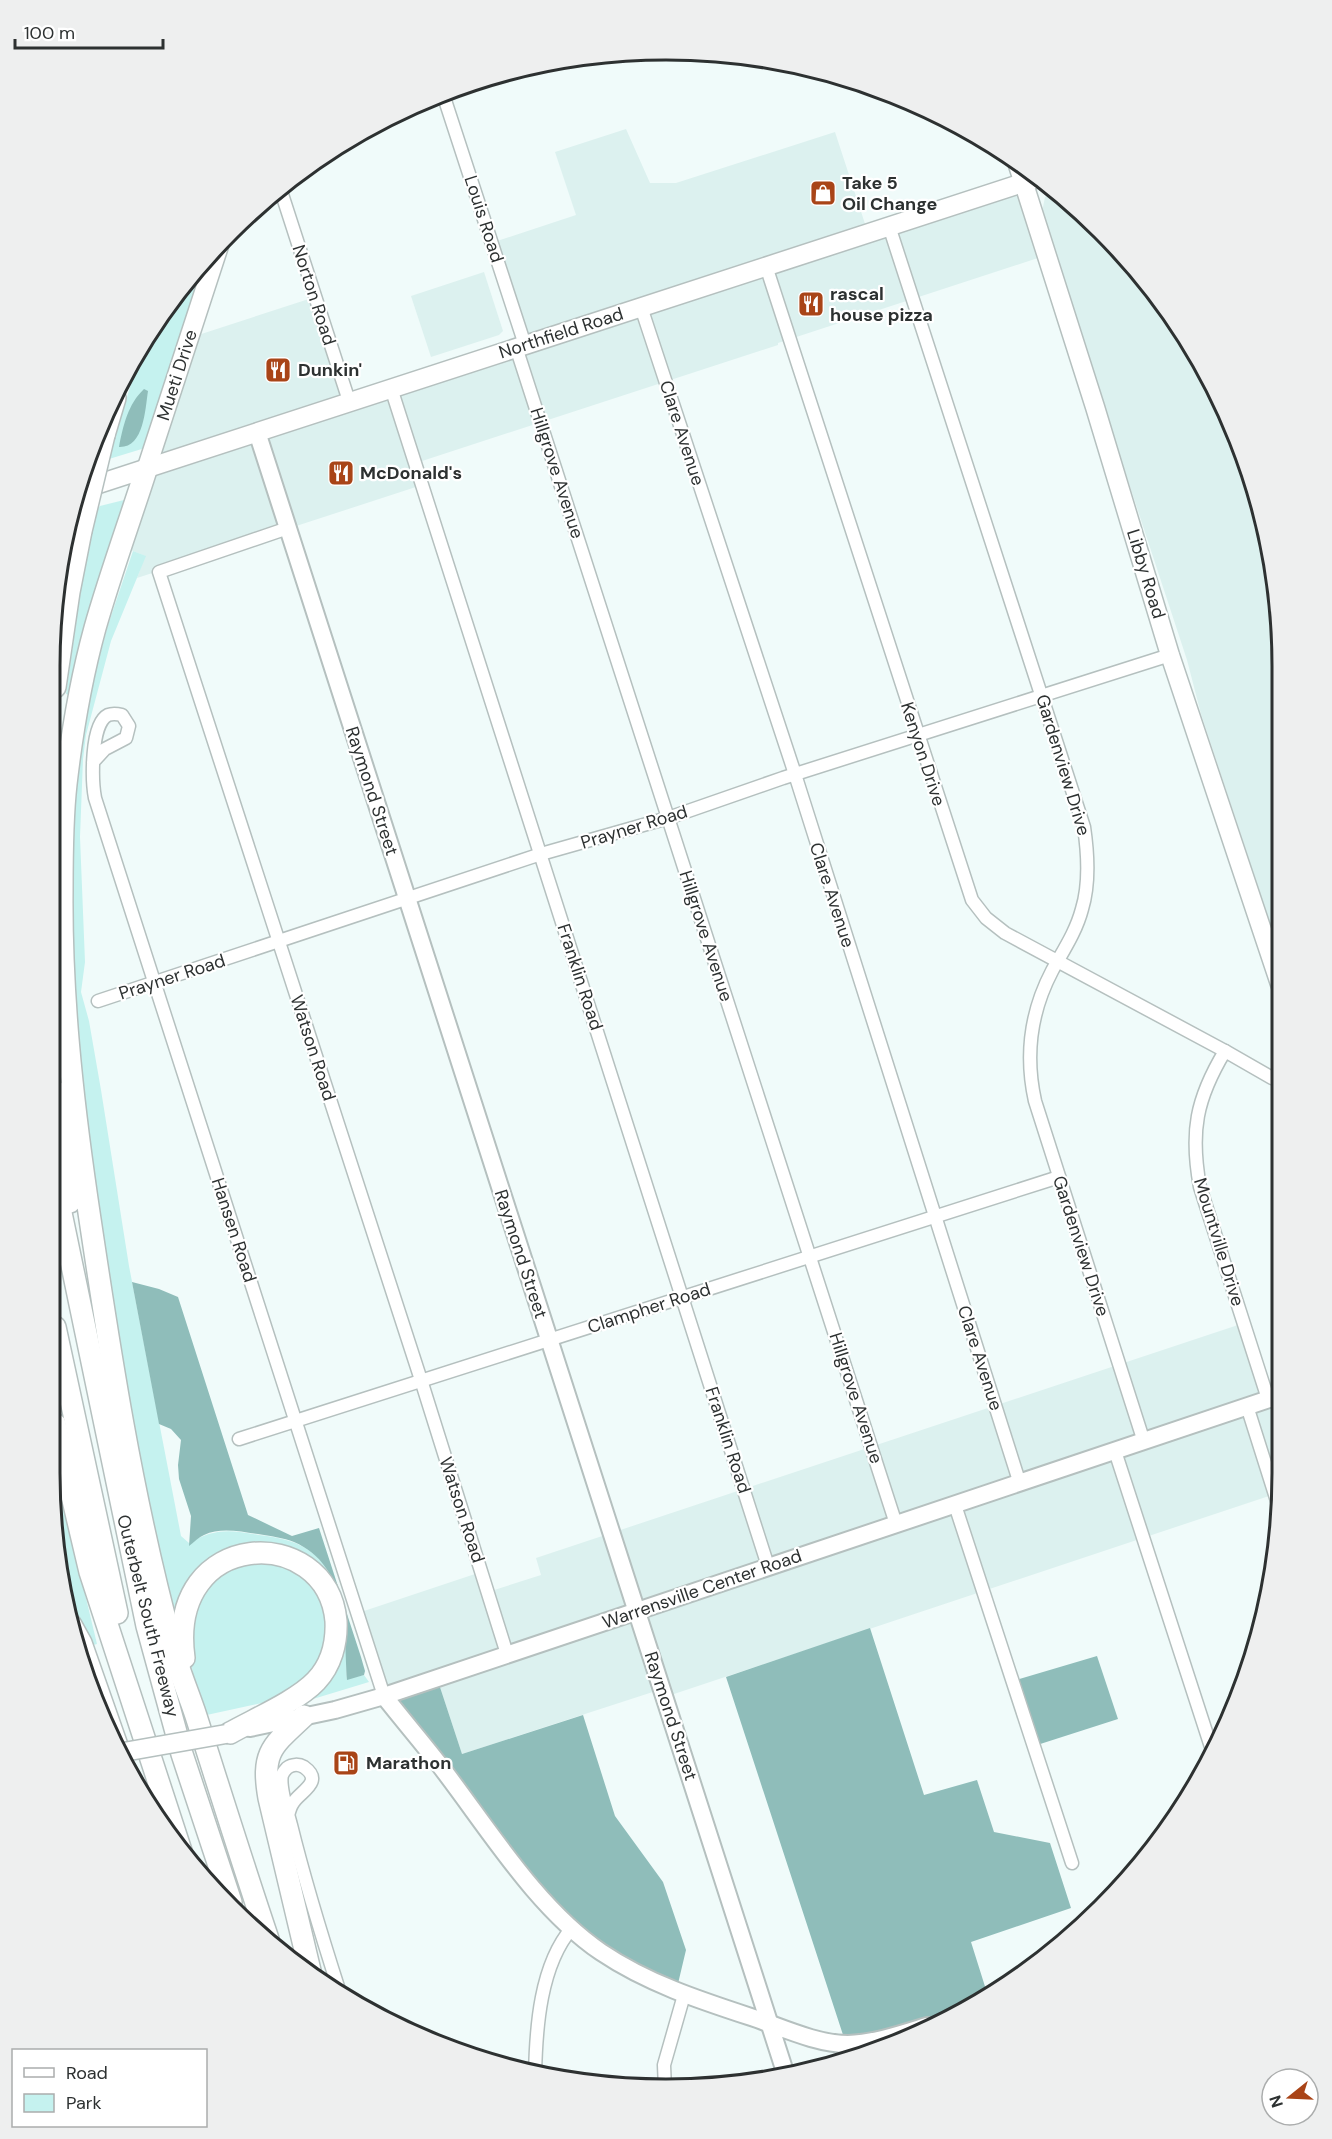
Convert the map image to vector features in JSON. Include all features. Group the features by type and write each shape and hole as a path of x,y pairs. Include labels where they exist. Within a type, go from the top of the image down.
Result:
{"highway":[{"path":"60,650 81,531 101,447"},
{"path":"146,470 95,627 82,678 65,787 62,853 63,976 68,1054 100,1287 124,1427 158,1590 182,1679 264,1927"},
{"name":"Outerbelt South Freeway","path":"60,1130 85,1324"},
{"name":"Outerbelt South Freeway","path":"60,1207 147,1626 182,1754 228,1892"},
{"name":"Outerbelt South Freeway","path":"60,1350 142,1727"},
{"name":"Outerbelt South Freeway","path":"60,1445 90,1572 173,1825"},
{"path":"195,1714 184,1656 183,1628 189,1600 201,1579 219,1564 245,1554 270,1553 300,1563 322,1585 329,1598 336,1629 332,1654 322,1673 305,1690 228,1733"},
{"path":"304,1716 276,1743 269,1753 265,1770 269,1798 308,1962"}],"main road":[{"name":"Northfield Road","path":"87,488 1030,181"},
{"name":"Libby Road","path":"1034,184 1095,407 1170,655 1272,960"},
{"name":"Mueti Drive","path":"146,470 214,262"},
{"name":"Warrensville Center Road","path":"128,1751 228,1733"}],"street":[{"name":"Louis Road","path":"446,102 520,346"},
{"name":"Norton Road","path":"283,196 349,402"},
{"name":"Gardenview Drive","path":"889,226 1078,805 1087,848 1083,909 1043,990 1036,1010 1031,1029 1029,1065 1035,1101 1144,1442"},
{"name":"Kenyon Drive","path":"766,266 972,900 986,918 1005,933 1272,1078"},
{"name":"Clare Avenue","path":"641,307 794,774 1020,1484"},
{"name":"Hillgrove Avenue","path":"520,346 668,818 896,1524"},
{"name":"Franklin Road","path":"391,388 768,1566"},
{"name":"Raymond Street","path":"257,432 783,2067"},
{"name":"Watson Road","path":"288,528 159,572 421,1380 507,1654"},
{"name":"Prayner Road","path":"98,1001 541,855 668,818 794,774 1170,655"},
{"name":"Hansen Road","path":"93,762 95,798 384,1696"},
{"name":"Mountville Drive","path":"1225,1051 1202,1098 1196,1125 1195,1160 1200,1187 1272,1395"},
{"name":"Clampher Road","path":"238,1439 1059,1177"},
{"name":"Warrensville Center Road","path":"228,1733 384,1696 1272,1398"},
{"path":"1247,1406 1272,1482"},
{"path":"1115,1451 1209,1742"},
{"path":"955,1504 1072,1863"},
{"path":"384,1696 536,1892 599,1951 621,1965 684,1995 816,2038 846,2044 880,2040"},
{"path":"288,1816 309,1898 336,1981"},
{"path":"536,2064 538,2013 550,1970 564,1937 572,1928"},
{"path":"665,2079 664,2065 684,1995"}],"shaded area":[{"path":"626,129 650,183 676,183 835,132 868,233 1024,183 1021,175 1029,181 1025,182 1047,255 416,463 422,485 137,578 145,556 121,546 189,338 315,297 349,401 524,345 491,243 576,215 555,152"},
{"path":"1048,195 1095,237 1122,266 1170,329 1210,398 1240,471 1260,548 1271,626 1272,929 1201,714 1187,660 1068,298 1042,212 1045,197"},
{"path":"484,272 503,331 499,335 431,357 411,296"},
{"path":"144,389 148,391 142,427 134,441 127,446 119,447 130,408"},
{"path":"132,1282 178,1297 248,1515 292,1536 319,1528 361,1657 364,1675 347,1680 340,1601 325,1567 312,1553 286,1539 231,1531 211,1533 200,1537 189,1546 191,1516 179,1479 181,1440 171,1429 159,1424"},
{"path":"1244,1323 1268,1399 1272,1398 1271,1495 665,1697 662,1689 462,1754 437,1678 384,1696 358,1613 481,1572 488,1592 541,1575 536,1558"},
{"path":"870,1628 924,1795 977,1780 994,1832 1050,1843 1071,1908 971,1942 985,1988 969,1998 900,2032 846,2044 726,1677"},
{"path":"1097,1656 1118,1719 1034,1746 1013,1681"},
{"path":"437,1678 462,1754 583,1715 615,1816 663,1882 686,1950 676,1992 572,1928 384,1696"}],"green space":[{"path":"200,278 145,448 109,459 132,379 162,329"},
{"path":"124,500 125,514 116,526 91,606 70,695 66,694 82,581 96,510 100,506"},
{"path":"133,551 146,556 111,641 86,735 83,759 80,837 85,962 81,992 89,1021 129,1266 181,1536 189,1543 215,1533 240,1532 284,1539 307,1549 321,1561 338,1591 345,1626 347,1679 364,1675 369,1682 290,1706 332,1666 323,1573 230,1551 176,1623 165,1592 121,1366 101,1244 71,992 70,839 85,711 108,625"},
{"path":"60,1492 97,1644 89,1646 83,1637 72,1591 65,1552"},
{"path":"260,1559 301,1573 316,1588 329,1630 319,1670 271,1701 202,1716 191,1662 189,1627 206,1584 216,1576"}],"place":[{"name":"Take 5 Oil Change","path":"823,193"},
{"name":"rascal house pizza","path":"811,304"},
{"name":"Dunkin'","path":"278,370"},
{"name":"McDonald's","path":"341,473"},
{"name":"Marathon","path":"346,1763"}]}
